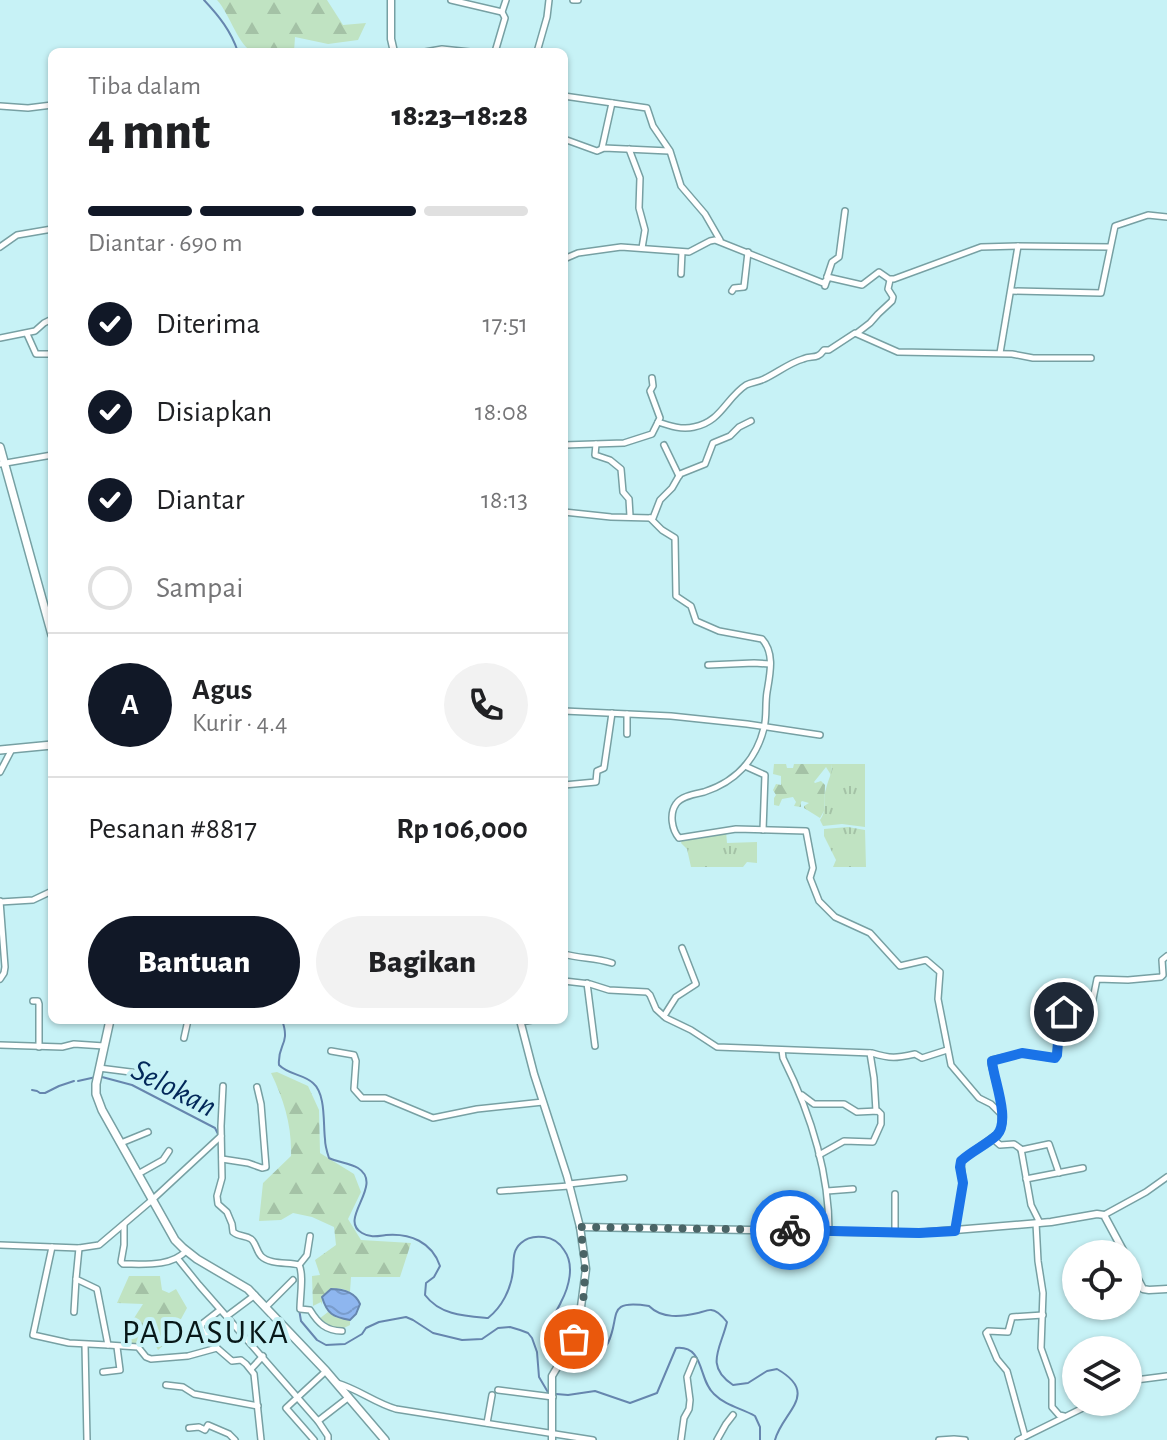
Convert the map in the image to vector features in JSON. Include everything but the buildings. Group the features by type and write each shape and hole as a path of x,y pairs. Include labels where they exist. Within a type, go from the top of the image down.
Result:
{"main road":[{"path":"0,447 48,621"},
{"path":"0,750 48,745"},
{"path":"109,1024 98,1073 97,1097 175,1240 186,1251 240,1282 255,1295 385,1440"}],"street":[{"path":"391,0 393,48"},
{"path":"451,0 502,12"},
{"path":"496,48 505,18 502,12 506,0"},
{"path":"538,48 549,0"},
{"path":"568,97 647,108 653,126 670,151 681,186 705,214 720,241"},
{"path":"602,148 612,103"},
{"path":"0,106 48,106"},
{"path":"568,140 597,151 602,148 670,151"},
{"path":"629,149 640,178 639,211 645,230 642,248"},
{"path":"826,281 832,262 839,257 845,211"},
{"path":"1011,291 1101,293 1115,226 1146,215 1167,217"},
{"path":"0,247 17,235 48,230"},
{"path":"568,258 583,252 621,247 692,252 713,240 823,283 862,285 881,272 890,279"},
{"path":"1000,353 1018,246"},
{"path":"890,279 976,248 1110,247"},
{"path":"681,274 682,252"},
{"path":"732,291 744,287 748,252"},
{"path":"658,422 685,429 706,423 719,416 747,385 804,358 819,356 824,350 857,333 893,300 888,289 890,279"},
{"path":"0,338 27,334 48,322"},
{"path":"857,333 898,352 1091,358"},
{"path":"27,334 36,354 48,354"},
{"path":"568,445 626,443 652,434 660,418 650,391 652,378"},
{"path":"651,518 660,500 679,476 705,464 713,443 730,436 751,421"},
{"path":"596,444 594,454 610,460 621,469 630,516"},
{"path":"664,445 679,476"},
{"path":"2,463 48,456"},
{"path":"568,512 651,518 675,538 676,596 691,606 696,621 719,631 762,639 768,647 770,664 764,727 752,759 719,786 680,800 674,809 673,824 678,838 733,829 806,831 813,868 810,878 819,901 832,915 870,933 900,966 926,960 939,970 938,999 952,1067 979,1098 1001,1114"},
{"path":"708,665 770,664"},
{"path":"568,711 671,716 820,735"},
{"path":"568,785 596,782 597,771 604,768 612,713"},
{"path":"627,714 627,734"},
{"path":"0,743 0,750"},
{"path":"0,772 12,749"},
{"path":"745,766 765,775 763,830"},
{"path":"0,979 5,967 0,902 33,900 48,893"},
{"path":"664,1016 676,997 696,984 682,948"},
{"path":"568,955 593,957 612,963"},
{"path":"955,1231 963,1183 961,1161 1001,1129 1001,1102 992,1060 1022,1053 1055,1058 1061,1014 1091,1009 1097,979 1161,977 1162,960 1167,956"},
{"path":"568,981 609,990 647,992 656,1009 664,1016 717,1047 870,1053 895,1058 916,1054 922,1058 947,1050"},
{"path":"587,983 595,1046"},
{"path":"33,1001 39,1004 39,1047"},
{"path":"184,1038 187,1024"},
{"path":"521,1024 569,1185 580,1227 586,1269 577,1331 552,1376 552,1437"},
{"path":"0,1045 104,1046"},
{"path":"782,1050 801,1095 819,1155 827,1191 829,1231"},
{"path":"331,1051 351,1054 356,1058 354,1089 362,1098 385,1098 431,1118 474,1109 543,1102"},
{"path":"870,1053 876,1111"},
{"path":"98,1073 162,1076"},
{"path":"223,1086 220,1137 222,1178 218,1204 227,1212 233,1232 254,1241 261,1256 299,1265"},
{"path":"222,1159 262,1168 266,1166 257,1087"},
{"path":"801,1095 814,1104 842,1104 857,1112 876,1111 882,1118 874,1142 844,1141 819,1155"},
{"path":"121,1143 148,1132"},
{"path":"0,1245 79,1248 99,1245 220,1137"},
{"path":"992,1138 1001,1145 1016,1144 1021,1150 1031,1205 1038,1223 1038,1261 1043,1290 1041,1348 1052,1379 1052,1407 1062,1415"},
{"path":"1021,1150 1049,1144 1059,1173"},
{"path":"138,1174 163,1160 169,1151"},
{"path":"1026,1179 1083,1168"},
{"path":"580,1227 955,1231 1104,1215 1167,1177"},
{"path":"500,1191 624,1178"},
{"path":"827,1191 853,1189"},
{"path":"895,1194 895,1232"},
{"path":"129,1204 138,1211"},
{"path":"1104,1215 1117,1240"},
{"path":"124,1224 123,1264 152,1264 178,1259 186,1251"},
{"path":"299,1265 307,1255 310,1236"},
{"path":"52,1247 33,1334 69,1343 140,1348 151,1359 188,1356 217,1348"},
{"path":"74,1312 79,1248"},
{"path":"178,1259 318,1421 328,1440"},
{"path":"299,1265 302,1270 300,1309 310,1310 327,1330 342,1331"},
{"path":"76,1279 97,1289 108,1345"},
{"path":"266,1307 293,1280"},
{"path":"1142,1287 1167,1289"},
{"path":"227,1316 255,1295"},
{"path":"220,1310 201,1328 217,1348 232,1361 241,1360 254,1374 261,1440"},
{"path":"1025,1436 1007,1371 997,1359 986,1333 1008,1332 1012,1317 1043,1315"},
{"path":"85,1345 87,1440"},
{"path":"103,1372 120,1370 117,1347"},
{"path":"251,1369 263,1356"},
{"path":"681,1440 690,1400 687,1377 694,1360"},
{"path":"314,1440 286,1410 326,1371"},
{"path":"1142,1379 1167,1376"},
{"path":"336,1383 396,1409 552,1437 593,1440"},
{"path":"166,1385 181,1387 194,1394 258,1406"},
{"path":"498,1390 553,1395"},
{"path":"487,1423 492,1395"},
{"path":"318,1421 349,1397"},
{"path":"717,1440 733,1415"},
{"path":"1018,1440 1064,1416"},
{"path":"189,1428 205,1430 208,1425 235,1440"},
{"path":"939,1440 965,1440"}],"green space":[{"path":"217,0 327,0 343,25 366,23 358,40 328,44 295,37 294,48 248,48"},
{"path":"774,764 786,764 787,768 793,768 794,764 832,764 831,775 826,767 814,782 821,781 825,785 824,811 820,818 804,808 809,803 802,801 801,807 794,806 796,802 793,797 782,799 779,806 774,805 776,795 773,790 776,784 781,785 781,776 773,774"},
{"path":"832,764 865,764 865,827 842,824 823,826 820,820"},
{"path":"848,827 865,830 866,867 833,867 836,860 824,836 824,829"},
{"path":"726,831 727,843 757,842 757,863 747,862 743,867 691,867 682,839"},
{"path":"277,1072 308,1086 319,1110 320,1153 354,1174 361,1192 348,1219 361,1240 411,1243 400,1277 351,1277 350,1292 331,1288 322,1297 322,1305 321,1302 313,1306 312,1276 320,1275 315,1260 336,1245 334,1227 293,1213 281,1220 259,1221 263,1183 291,1156 286,1113 271,1073"},
{"path":"129,1276 160,1276 162,1290 169,1293 176,1289 187,1308 181,1319 169,1326 168,1341 158,1350 149,1332 141,1345 126,1343 129,1326 143,1304 117,1303"},
{"path":"328,1312 350,1320 350,1325 338,1331 328,1327 319,1319"}],"water":[{"path":"331,1289 348,1292 358,1300 360,1304 356,1314 350,1320 335,1316 326,1307 322,1297"}],"waterway":[{"path":"204,0 224,24 236,48"},
{"path":"283,1024 285,1035 279,1065 309,1080 317,1088 322,1101 329,1158 355,1166 365,1175 365,1192 357,1211 356,1227 368,1236 403,1236 426,1245 440,1266 426,1283 425,1295 445,1311 488,1318 498,1309 508,1291 518,1246 526,1239 535,1237 556,1241 567,1256 570,1276 550,1328 554,1339 564,1350"},
{"name":"Selokan","path":"78,1081 96,1077"},
{"name":"Selokan","path":"102,1077 132,1085 215,1128 219,1136"},
{"name":"Selokan","path":"32,1090 45,1093 74,1081"},
{"path":"570,1353 593,1357 601,1351 608,1343 617,1312 626,1305 649,1306 672,1316 715,1311 727,1322 717,1356 719,1371 724,1378 733,1385 748,1383 767,1371 777,1369 790,1378 796,1387 798,1395 795,1403 775,1440"},
{"name":"Selokan","path":"299,1309 301,1321 317,1340 326,1345 345,1344 379,1322 406,1317 433,1333 462,1340 482,1339 498,1328 520,1330 532,1338 537,1352 539,1377 549,1394"},
{"name":"Selokan","path":"556,1394 595,1391 630,1403 657,1393 676,1348 685,1349 697,1358 714,1394 755,1416 760,1427 760,1440"}],"way so far":[{"path":"574,1339 583,1304 586,1269 580,1227 790,1230"}],"district":[{"name":"PADASUKA","path":"206,1333"}],"route":[{"path":"790,1230 955,1231 963,1183 961,1161 1000,1132 1002,1126 1001,1102 991,1063 994,1059 1022,1053 1055,1058 1060,1016 1064,1012"}]}
